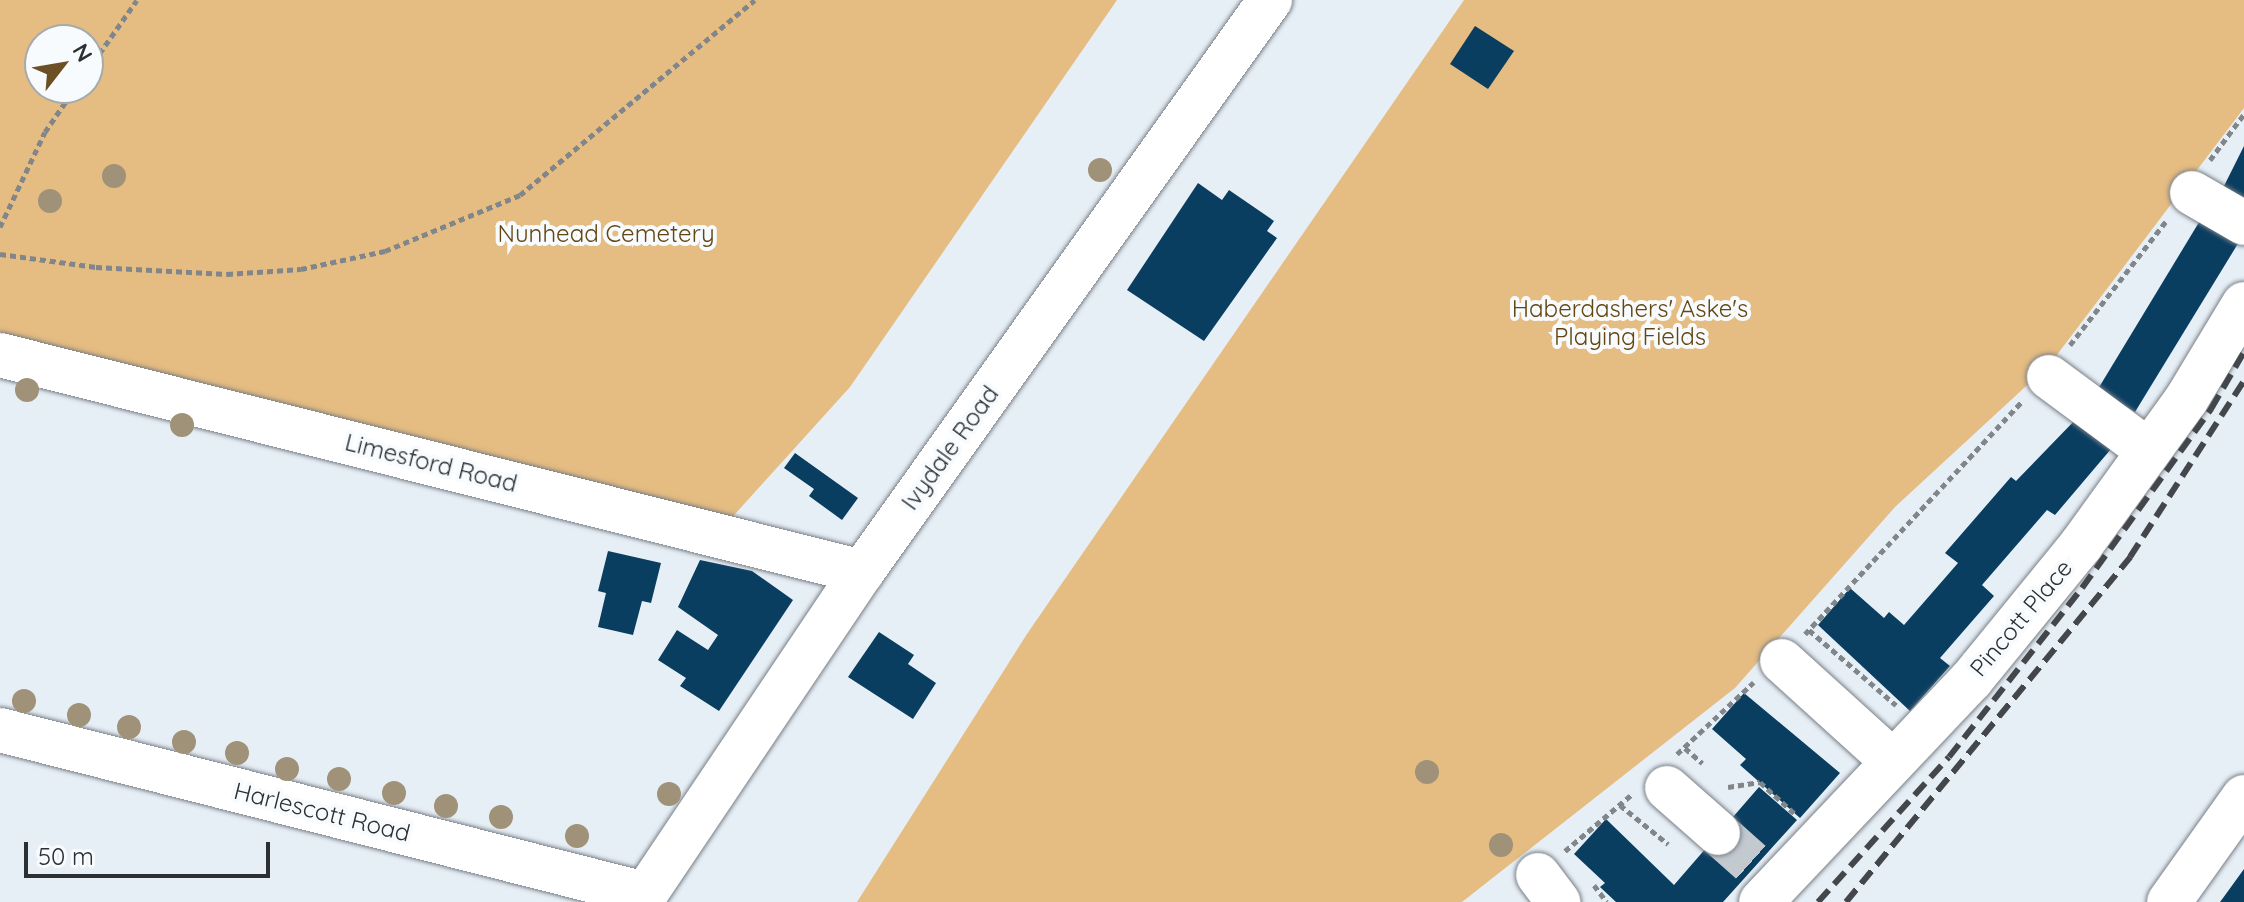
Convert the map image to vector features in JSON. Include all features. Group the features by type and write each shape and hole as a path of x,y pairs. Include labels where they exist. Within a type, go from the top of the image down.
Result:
{"street":[{"name":"Ivydale Road","path":"642,898 862,572 1270,0"},
{"path":"2190,192 2244,223"},
{"name":"Pincott Place","path":"1764,884 1821,837 1891,760 1971,680 2081,545 2149,451 2244,304"},
{"name":"Limesford Road","path":"0,355 862,572"},
{"path":"2047,374 2149,451"},
{"path":"1788,651 1891,760"},
{"name":"Harlescott Road","path":"0,730 642,898"},
{"path":"1658,779 1718,833"},
{"path":"2169,902 2244,797"}],"path":[{"path":"104,47 137,0"},
{"path":"0,254 96,267 227,274 301,269 385,251 520,195 755,0"},
{"path":"0,227 45,132 64,104"},
{"path":"1551,878 1658,779 1788,651 2047,374 2190,192 2244,114"},
{"path":"1788,651 1923,728"},
{"path":"1728,787 1760,782 1821,837"}],"green space":[{"name":"Nunhead Cemetery","path":"0,0 1117,0 850,387 717,534 0,343"},
{"name":"Haberdashers' Aske's Playing Fields","path":"1464,0 2244,0 2244,108 2050,364 1895,507 1735,688 1462,902 857,902 1027,634"}],"building":[{"path":"1475,26 1514,51 1488,89 1450,64"},
{"path":"2244,146 2244,207 2220,194"},
{"path":"1198,183 1222,200 1229,190 1274,221 1267,231 1277,238 1204,341 1127,290"},
{"path":"2204,214 2242,237 2135,412 2098,389"},
{"path":"2077,418 2111,449 2055,515 2047,510 1982,585 1994,596 1940,658 1950,666 1910,711 1818,625 1850,588 1884,618 1889,612 1904,625 1958,563 1945,553 2011,477 2016,481"},
{"path":"795,453 858,498 842,520 809,496 814,489 784,468"},
{"path":"608,551 661,563 651,603 642,601 633,635 598,627 606,593 598,591"},
{"path":"700,560 752,571 793,600 719,711 680,686 686,678 658,660 677,630 708,650 718,635 678,607"},
{"path":"879,632 914,655 908,664 936,683 913,719 848,677"},
{"path":"1744,693 1840,773 1800,818 1740,765 1746,759 1712,729"},
{"path":"1759,787 1797,820 1723,902 1616,902 1600,887 1605,883 1574,854 1606,819 1674,885"},
{"path":"2244,869 2244,902 2220,902 2223,898"}],"tunnel":[{"path":"1718,833 1755,866"}],"railway":[{"path":"1818,902 1949,757 2082,588 2211,409 2244,352"},
{"path":"1846,902 2130,557 2244,381"}]}
